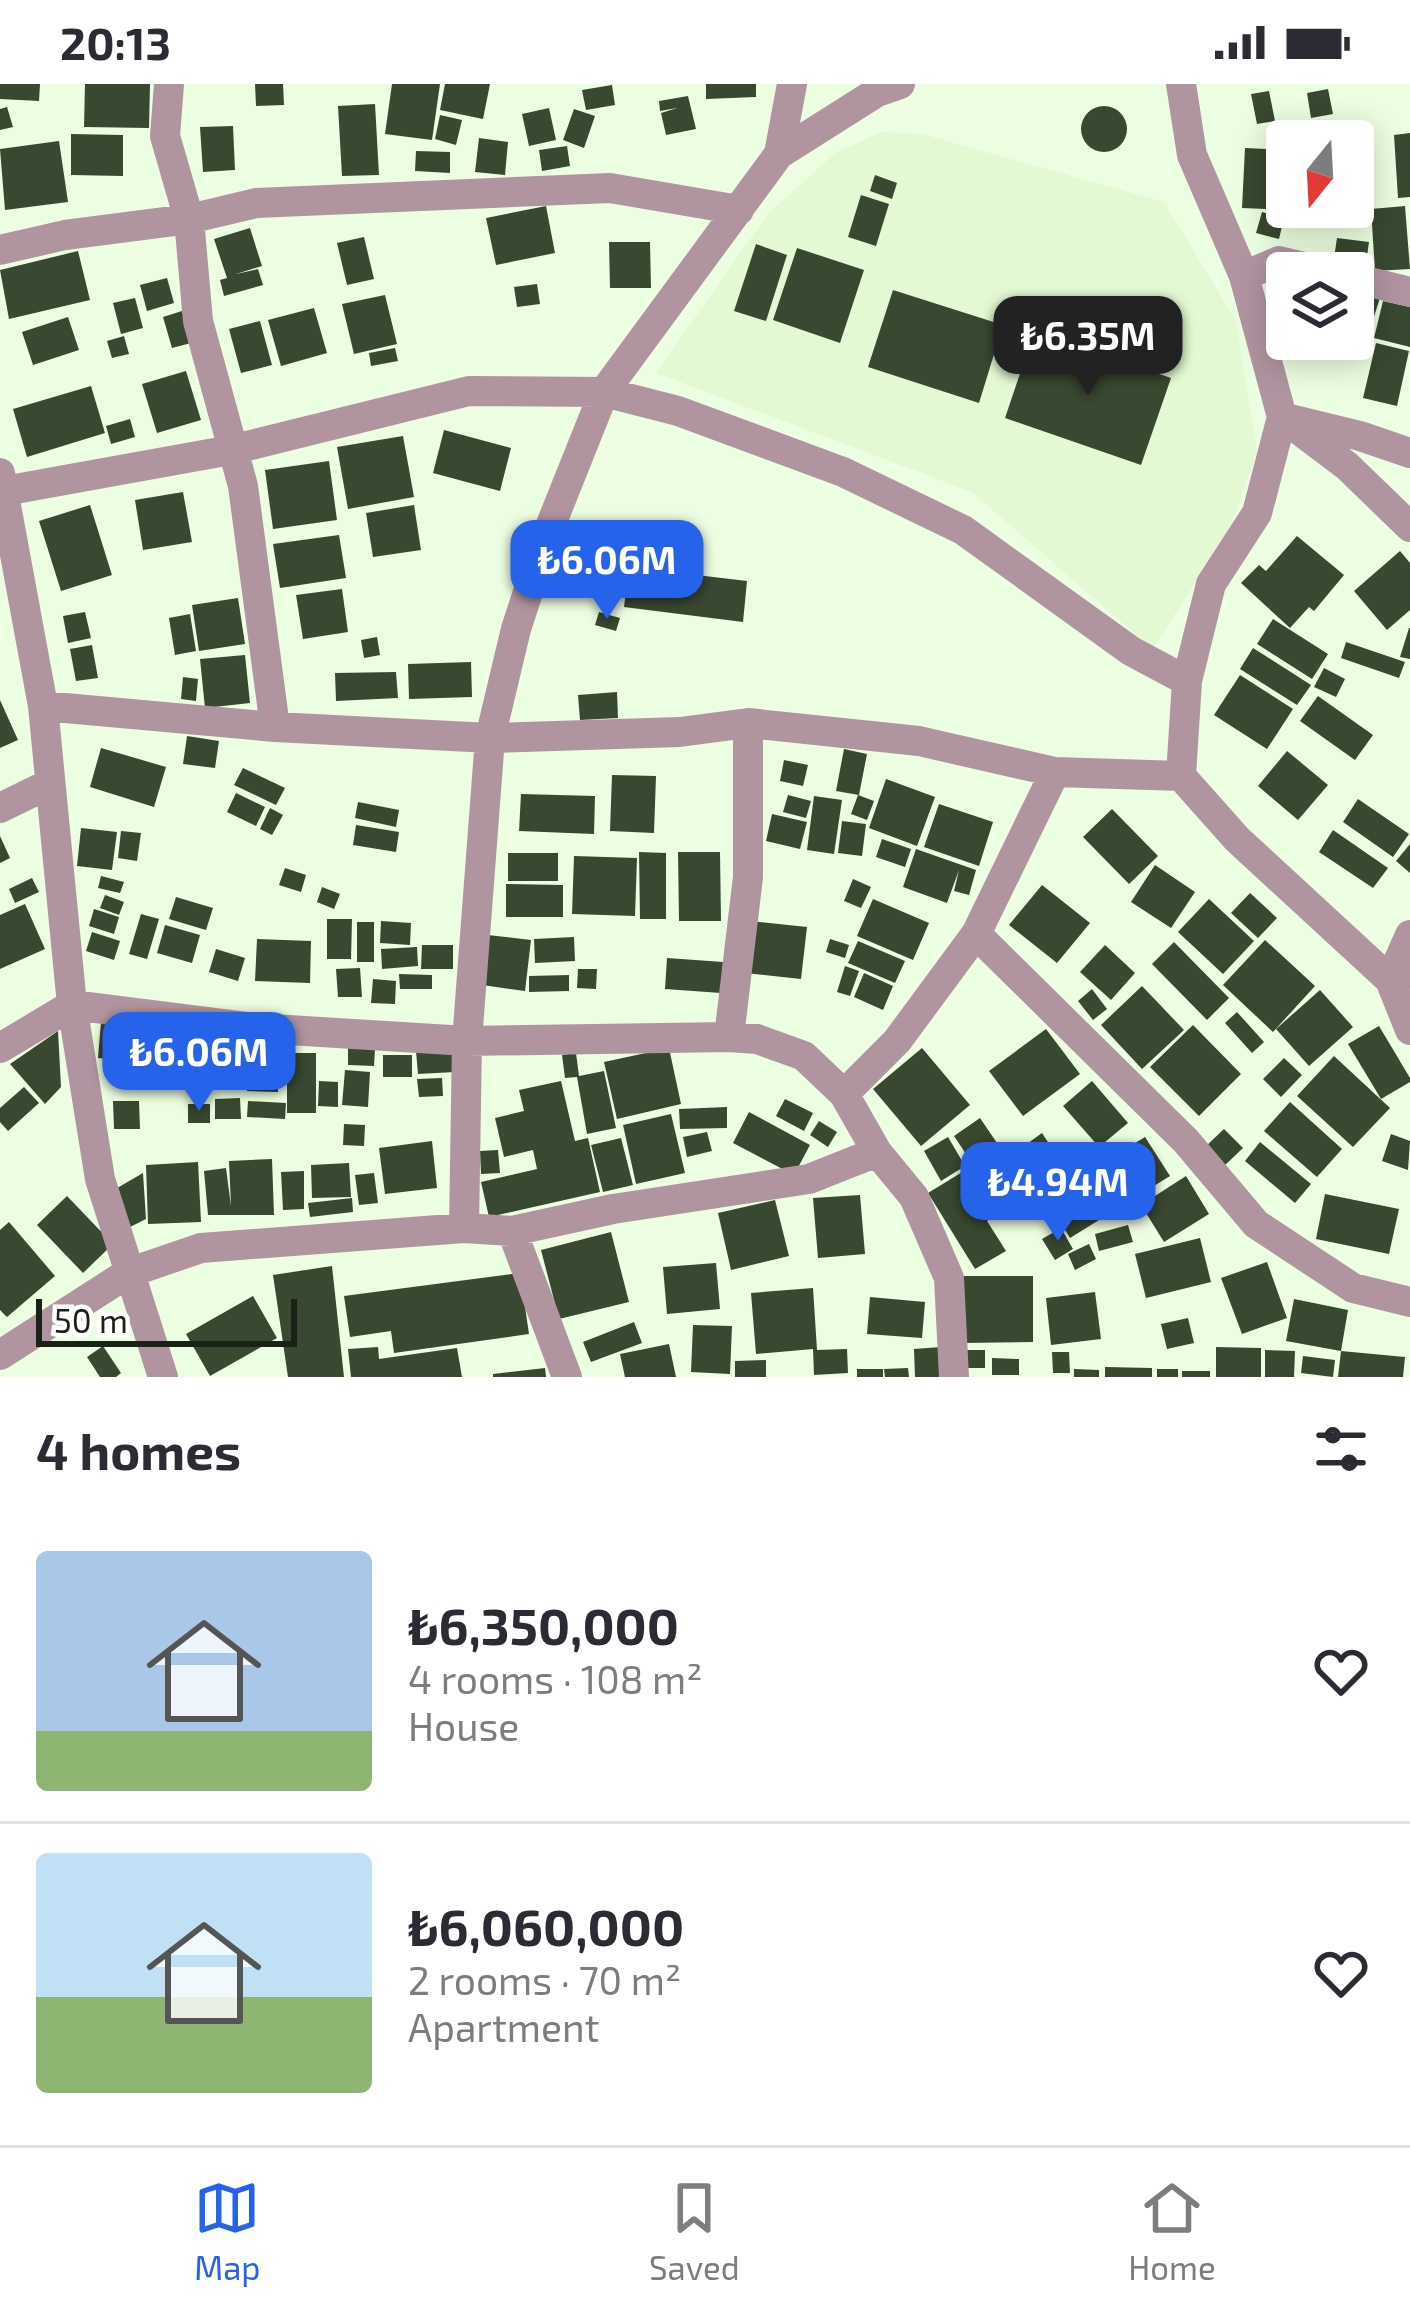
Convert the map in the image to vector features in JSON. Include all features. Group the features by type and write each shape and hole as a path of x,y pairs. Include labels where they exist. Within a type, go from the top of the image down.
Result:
{"street":[{"path":"169,84 165,136 189,219 198,321 243,486 275,727"},
{"path":"464,1228 467,1040 490,738 522,610 604,392 778,154 792,84"},
{"path":"778,154 877,92 900,84"},
{"path":"1181,84 1192,155 1244,276 1282,417 1257,513 1211,584 1186,680 1181,776 1237,839 1400,977"},
{"path":"0,250 189,219 256,202 610,188 740,210"},
{"path":"1244,276 1266,267"},
{"path":"1374,283 1410,292"},
{"path":"163,1377 100,1179 72,1006 43,706 8,557 2,482 231,449 469,391 604,392 678,411 843,472 943,520 1132,650 1186,680"},
{"path":"1282,417 1410,453"},
{"path":"1282,417 1347,466 1410,527"},
{"path":"43,706 275,727 490,738 680,731 748,723 919,741 1055,772 1181,776"},
{"path":"729,1037 748,878 748,723"},
{"path":"844,1094 897,1041 976,934 1055,772"},
{"path":"0,808 49,784"},
{"path":"976,934 1186,1142 1256,1224 1353,1288 1410,1302"},
{"path":"1410,935 1400,977 1410,1030"},
{"path":"0,1048 72,1006 256,1028 467,1040 729,1037 757,1040 804,1055 844,1094 877,1152 914,1197 949,1278 954,1377"},
{"path":"0,1354 128,1273 201,1248 464,1228 512,1231 613,1209 809,1179 877,1152"},
{"path":"512,1231 567,1377"}],"shaded area":[{"path":"882,132 922,134 1164,202 1236,321 1257,453 1228,533 1152,649 972,492 656,373 767,215 835,153"}],"building":[{"path":"0,84 40,84 39,101 0,99"},
{"path":"85,84 150,84 149,128 84,127"},
{"path":"255,84 283,84 284,105 256,106"},
{"path":"392,84 440,84 432,140 385,134"},
{"path":"445,84 490,84 483,119 440,110"},
{"path":"706,84 756,84 756,97 706,99"},
{"path":"612,85 615,105 586,110 582,90"},
{"path":"1328,89 1333,114 1311,118 1307,93"},
{"path":"1269,91 1275,120 1257,124 1251,94"},
{"path":"688,96 696,129 666,135 661,113 677,108 660,111 659,101"},
{"path":"375,104 379,175 342,176 338,106"},
{"path":"1104,106 1120,113 1127,129 1120,145 1104,152 1088,145 1081,129 1088,113"},
{"path":"7,107 13,127 0,130 0,109"},
{"path":"549,108 556,140 529,146 522,114"},
{"path":"574,109 595,116 584,148 563,140"},
{"path":"440,115 462,120 456,145 435,139"},
{"path":"233,126 235,170 203,172 200,127"},
{"path":"1410,133 1410,197 1398,198 1394,135"},
{"path":"71,134 123,135 123,176 71,175"},
{"path":"479,138 508,142 505,175 475,172"},
{"path":"59,141 68,202 5,210 0,149"},
{"path":"567,146 570,166 542,171 539,150"},
{"path":"1245,148 1266,149 1266,209 1242,208"},
{"path":"416,151 450,152 450,173 415,171"},
{"path":"875,175 897,183 892,199 870,191"},
{"path":"861,195 889,204 876,246 848,237"},
{"path":"546,206 555,253 496,265 486,218"},
{"path":"1405,206 1410,269 1375,271 1374,209"},
{"path":"1262,212 1266,213 1266,228 1282,228 1279,239 1256,233"},
{"path":"250,228 262,266 236,274 258,269 263,285 224,296 220,280 227,278 214,239"},
{"path":"364,237 374,279 347,285 337,243"},
{"path":"1337,238 1369,242 1368,252 1335,252"},
{"path":"609,242 650,242 651,288 610,288"},
{"path":"756,244 787,255 766,321 734,311"},
{"path":"797,248 864,270 840,343 773,320"},
{"path":"78,251 90,300 9,319 0,270"},
{"path":"167,278 174,303 147,311 140,285"},
{"path":"537,284 540,304 517,307 514,287"},
{"path":"893,290 1003,325 979,403 868,367"},
{"path":"385,295 397,344 354,354 342,304"},
{"path":"135,298 143,328 121,334 113,303"},
{"path":"1383,301 1410,307 1410,347 1374,338"},
{"path":"314,308 327,353 281,366 268,320"},
{"path":"182,311 191,343 172,348 163,317"},
{"path":"68,317 79,350 33,365 22,332"},
{"path":"260,321 272,365 241,373 229,329"},
{"path":"1034,332 1171,378 1141,465 1005,418"},
{"path":"124,336 129,354 112,358 107,341"},
{"path":"1376,343 1409,351 1397,406 1363,398"},
{"path":"395,348 398,361 371,366 369,353"},
{"path":"186,371 201,420 157,433 142,384"},
{"path":"91,386 105,433 27,457 13,409"},
{"path":"130,419 135,437 111,444 106,426"},
{"path":"444,430 511,448 500,491 433,473"},
{"path":"403,436 414,497 348,509 337,447"},
{"path":"329,461 337,520 273,529 265,470"},
{"path":"183,492 192,542 143,550 135,500"},
{"path":"90,505 112,575 61,591 39,521"},
{"path":"414,505 421,550 373,557 366,513"},
{"path":"339,535 346,578 280,588 273,544"},
{"path":"1297,536 1344,575 1314,611 1309,607 1290,628 1241,583 1259,565 1266,571"},
{"path":"1400,551 1410,563 1410,610 1387,630 1354,591"},
{"path":"629,567 747,581 743,622 624,607"},
{"path":"342,589 348,632 303,639 296,595"},
{"path":"238,598 245,644 199,651 192,605"},
{"path":"85,612 91,638 68,643 63,616"},
{"path":"599,612 620,618 616,631 595,625"},
{"path":"190,614 196,651 175,655 169,618"},
{"path":"1273,619 1328,654 1312,679 1257,644"},
{"path":"1410,628 1410,659 1400,657"},
{"path":"377,637 380,655 364,658 361,640"},
{"path":"1346,642 1405,662 1399,678 1341,658"},
{"path":"92,645 98,678 76,681 70,649"},
{"path":"1253,648 1311,685 1297,705 1240,669"},
{"path":"245,655 250,703 205,708 200,659"},
{"path":"471,662 472,697 409,699 408,664"},
{"path":"1324,668 1345,679 1336,697 1314,687"},
{"path":"396,672 398,698 336,701 335,673"},
{"path":"1240,675 1293,709 1267,749 1214,715"},
{"path":"183,677 198,679 196,701 181,699"},
{"path":"617,692 618,718 580,720 578,695"},
{"path":"1318,696 1373,735 1355,760 1300,721"},
{"path":"0,700 18,740 0,748"},
{"path":"187,736 219,741 215,768 183,764"},
{"path":"101,748 166,767 154,807 90,787"},
{"path":"844,749 867,754 859,795 836,791"},
{"path":"1287,751 1328,785 1298,820 1258,786"},
{"path":"784,760 808,765 803,786 780,781"},
{"path":"243,768 285,788 276,805 234,785"},
{"path":"612,775 656,776 654,833 610,831"},
{"path":"886,779 935,797 917,846 869,828"},
{"path":"236,793 265,807 256,826 227,812"},
{"path":"521,794 595,796 594,834 519,831"},
{"path":"788,795 811,801 806,818 783,812"},
{"path":"858,795 874,801 867,820 851,814"},
{"path":"814,796 842,800 834,854 807,850"},
{"path":"1358,799 1409,834 1393,857 1343,822"},
{"path":"358,802 399,810 396,827 355,818"},
{"path":"939,804 993,822 979,866 924,847"},
{"path":"270,808 283,815 272,835 260,829"},
{"path":"1112,809 1158,856 1129,884 1083,837"},
{"path":"772,814 807,822 800,849 766,841"},
{"path":"842,821 866,824 862,856 838,853"},
{"path":"356,825 399,832 396,852 353,845"},
{"path":"81,828 117,832 112,870 77,866"},
{"path":"1333,830 1388,868 1373,888 1319,852"},
{"path":"121,831 141,833 137,861 118,858"},
{"path":"0,836 10,858 0,863"},
{"path":"882,839 911,849 905,867 876,857"},
{"path":"1410,844 1410,873 1396,861"},
{"path":"916,849 976,870 969,895 954,891 959,870 947,903 903,887"},
{"path":"639,852 666,853 666,919 640,919"},
{"path":"678,852 720,852 721,921 679,921"},
{"path":"508,853 558,853 558,881 508,881"},
{"path":"574,856 637,858 635,916 572,914"},
{"path":"1155,865 1195,892 1171,928 1131,902"},
{"path":"285,868 306,875 301,892 279,885"},
{"path":"101,876 124,882 120,893 98,888"},
{"path":"32,878 39,892 15,903 9,889"},
{"path":"853,879 871,887 861,908 844,901"},
{"path":"506,884 563,885 563,917 506,917"},
{"path":"1042,885 1090,923 1057,963 1009,925"},
{"path":"322,887 340,894 334,909 317,902"},
{"path":"1250,893 1277,918 1258,938 1231,913"},
{"path":"105,895 124,902 119,915 100,908"},
{"path":"176,897 213,908 206,930 169,919"},
{"path":"873,899 929,923 913,960 857,936"},
{"path":"1209,899 1254,941 1223,974 1178,932"},
{"path":"25,904 45,949 0,969 0,915"},
{"path":"94,909 119,917 114,934 89,926"},
{"path":"141,914 159,919 147,959 129,954"},
{"path":"327,919 352,919 351,959 327,959"},
{"path":"381,921 411,923 410,945 380,943"},
{"path":"751,921 807,927 801,979 745,973"},
{"path":"357,922 374,922 374,962 357,962"},
{"path":"165,925 200,935 192,963 157,953"},
{"path":"92,932 120,941 114,960 86,951"},
{"path":"488,935 531,940 525,991 482,985"},
{"path":"574,937 575,961 535,963 534,939"},
{"path":"257,939 311,941 310,983 255,981"},
{"path":"830,939 849,945 845,958 826,952"},
{"path":"1265,940 1315,986 1273,1032 1223,985"},
{"path":"858,941 905,961 895,983 848,963"},
{"path":"1174,942 1229,998 1207,1020 1152,964"},
{"path":"422,945 453,945 453,969 421,969"},
{"path":"1105,945 1135,973 1111,1000 1080,972"},
{"path":"417,947 418,966 382,969 381,949"},
{"path":"216,949 245,958 238,981 209,972"},
{"path":"667,958 723,962 721,993 665,989"},
{"path":"845,966 859,971 850,996 837,992"},
{"path":"360,968 362,997 338,997 336,969"},
{"path":"578,969 597,969 596,989 577,988"},
{"path":"864,973 893,986 883,1010 854,997"},
{"path":"399,974 432,975 432,989 400,989"},
{"path":"569,975 569,991 529,992 529,976"},
{"path":"373,979 396,981 395,1004 371,1003"},
{"path":"1142,986 1184,1030 1142,1069 1101,1025"},
{"path":"1092,989 1107,1009 1093,1020 1078,1001"},
{"path":"1320,990 1353,1027 1309,1066 1276,1029"},
{"path":"1237,1012 1264,1042 1252,1053 1225,1023"},
{"path":"101,1022 129,1025 126,1061 98,1058"},
{"path":"1193,1025 1241,1074 1199,1116 1150,1067"},
{"path":"1379,1026 1410,1078 1381,1099 1348,1044"},
{"path":"1046,1029 1080,1074 1023,1116 989,1071"},
{"path":"58,1031 61,1087 45,1104 10,1064"},
{"path":"134,1034 158,1036 156,1063 132,1061"},
{"path":"165,1042 186,1047 182,1063 161,1057"},
{"path":"195,1046 241,1051 238,1079 192,1075"},
{"path":"348,1048 375,1049 374,1066 348,1065"},
{"path":"669,1048 681,1104 617,1119 604,1062"},
{"path":"922,1048 970,1105 921,1146 873,1089"},
{"path":"248,1049 279,1050 278,1092 247,1091"},
{"path":"453,1049 455,1072 418,1074 416,1051"},
{"path":"287,1053 316,1053 316,1113 287,1113"},
{"path":"576,1053 579,1076 604,1071 616,1128 587,1134 577,1077 565,1078 562,1055"},
{"path":"383,1055 412,1055 412,1077 383,1077"},
{"path":"1334,1056 1390,1108 1353,1147 1297,1096"},
{"path":"1284,1058 1302,1075 1281,1097 1263,1079"},
{"path":"345,1070 370,1072 368,1107 342,1105"},
{"path":"442,1078 443,1096 419,1097 417,1079"},
{"path":"319,1081 338,1082 338,1107 318,1106"},
{"path":"561,1081 575,1141 588,1138 600,1192 489,1217 481,1182 537,1169 533,1150 504,1157 495,1118 524,1111 519,1090"},
{"path":"1092,1081 1128,1123 1099,1147 1063,1106"},
{"path":"24,1087 39,1103 8,1131 0,1122 0,1108"},
{"path":"240,1098 241,1119 215,1119 215,1099"},
{"path":"785,1099 813,1113 804,1131 776,1116"},
{"path":"113,1101 139,1101 140,1129 114,1129"},
{"path":"248,1101 286,1103 285,1119 247,1117"},
{"path":"1290,1102 1342,1149 1317,1177 1264,1131"},
{"path":"188,1104 210,1104 210,1123 188,1123"},
{"path":"727,1107 727,1128 680,1129 679,1109"},
{"path":"749,1112 810,1145 794,1175 733,1143"},
{"path":"671,1114 685,1173 636,1184 623,1125"},
{"path":"980,1118 997,1143 970,1160 954,1136"},
{"path":"819,1121 837,1132 828,1147 810,1135"},
{"path":"344,1124 365,1125 364,1146 343,1145"},
{"path":"1224,1129 1243,1148 1223,1167 1204,1148"},
{"path":"707,1132 712,1151 687,1157 683,1137"},
{"path":"1042,1133 1057,1156 1038,1168 1024,1146"},
{"path":"1391,1134 1410,1141 1408,1170 1382,1161"},
{"path":"948,1137 965,1166 941,1181 924,1151"},
{"path":"1145,1137 1170,1176 1070,1238 1042,1192 1092,1161 1096,1167"},
{"path":"621,1138 633,1185 603,1192 591,1145"},
{"path":"432,1141 437,1188 385,1194 379,1148"},
{"path":"1260,1142 1311,1184 1295,1203 1245,1161"},
{"path":"498,1150 500,1173 481,1174 480,1151"},
{"path":"995,1152 1024,1198 987,1221 1006,1251 975,1269 928,1193"},
{"path":"272,1159 274,1215 208,1215 204,1171 226,1168 231,1206 229,1161"},
{"path":"198,1162 201,1222 148,1224 146,1165"},
{"path":"349,1163 351,1197 312,1198 311,1165"},
{"path":"304,1171 304,1209 283,1210 281,1172"},
{"path":"143,1173 146,1219 130,1227 112,1191"},
{"path":"374,1173 378,1203 359,1205 355,1175"},
{"path":"1186,1176 1209,1214 1164,1242 1141,1205"},
{"path":"1325,1194 1399,1209 1389,1254 1316,1239"},
{"path":"860,1195 865,1254 818,1258 813,1198"},
{"path":"67,1196 113,1244 83,1273 37,1225"},
{"path":"352,1198 353,1212 310,1217 308,1203"},
{"path":"775,1200 789,1256 731,1270 718,1213"},
{"path":"9,1222 55,1276 7,1317 0,1310 0,1230"},
{"path":"1128,1225 1133,1242 1099,1251 1095,1234"},
{"path":"1061,1228 1073,1249 1055,1260 1042,1239"},
{"path":"611,1232 629,1302 559,1319 541,1250"},
{"path":"1200,1238 1211,1282 1146,1298 1135,1254"},
{"path":"1089,1244 1096,1259 1075,1270 1068,1254"},
{"path":"1267,1262 1287,1318 1242,1334 1221,1278"},
{"path":"716,1263 720,1309 667,1314 663,1267"},
{"path":"332,1266 344,1377 288,1377 273,1275"},
{"path":"520,1273 529,1334 394,1353 391,1331 350,1337 344,1296"},
{"path":"962,1276 1033,1276 1033,1342 962,1343"},
{"path":"813,1288 817,1350 847,1349 848,1373 814,1375 813,1349 756,1354 751,1293"},
{"path":"1095,1292 1101,1339 1051,1345 1046,1298"},
{"path":"253,1296 277,1338 210,1376 186,1334"},
{"path":"870,1297 925,1302 922,1338 867,1334"},
{"path":"1294,1299 1348,1310 1341,1351 1286,1341"},
{"path":"1188,1318 1194,1343 1167,1349 1161,1324"},
{"path":"634,1322 642,1343 591,1362 583,1342"},
{"path":"693,1325 732,1326 730,1374 691,1372"},
{"path":"669,1344 676,1377 625,1377 620,1354"},
{"path":"103,1346 121,1373 116,1377 100,1377 87,1357"},
{"path":"378,1347 379,1359 457,1348 462,1377 351,1377 348,1349"},
{"path":"941,1347 943,1377 915,1377 914,1349"},
{"path":"1216,1347 1261,1348 1261,1377 1216,1377"},
{"path":"958,1350 985,1350 985,1368 958,1368"},
{"path":"1265,1350 1295,1351 1294,1377 1265,1377"},
{"path":"1341,1351 1405,1357 1403,1377 1338,1377"},
{"path":"1052,1352 1069,1352 1070,1373 1053,1373"},
{"path":"1303,1356 1335,1360 1333,1377 1301,1373"},
{"path":"992,1358 1019,1359 1019,1375 992,1375"},
{"path":"766,1360 766,1377 735,1377 735,1361"},
{"path":"1105,1367 1152,1368 1152,1377 1105,1377"},
{"path":"545,1368 546,1377 493,1377 493,1374"},
{"path":"908,1368 909,1377 885,1377 884,1369"},
{"path":"857,1369 883,1369 883,1377 857,1377"},
{"path":"1074,1369 1099,1370 1099,1377 1074,1377"},
{"path":"1157,1369 1178,1369 1178,1377 1157,1377"},
{"path":"1182,1371 1210,1371 1210,1377 1182,1377"}]}
